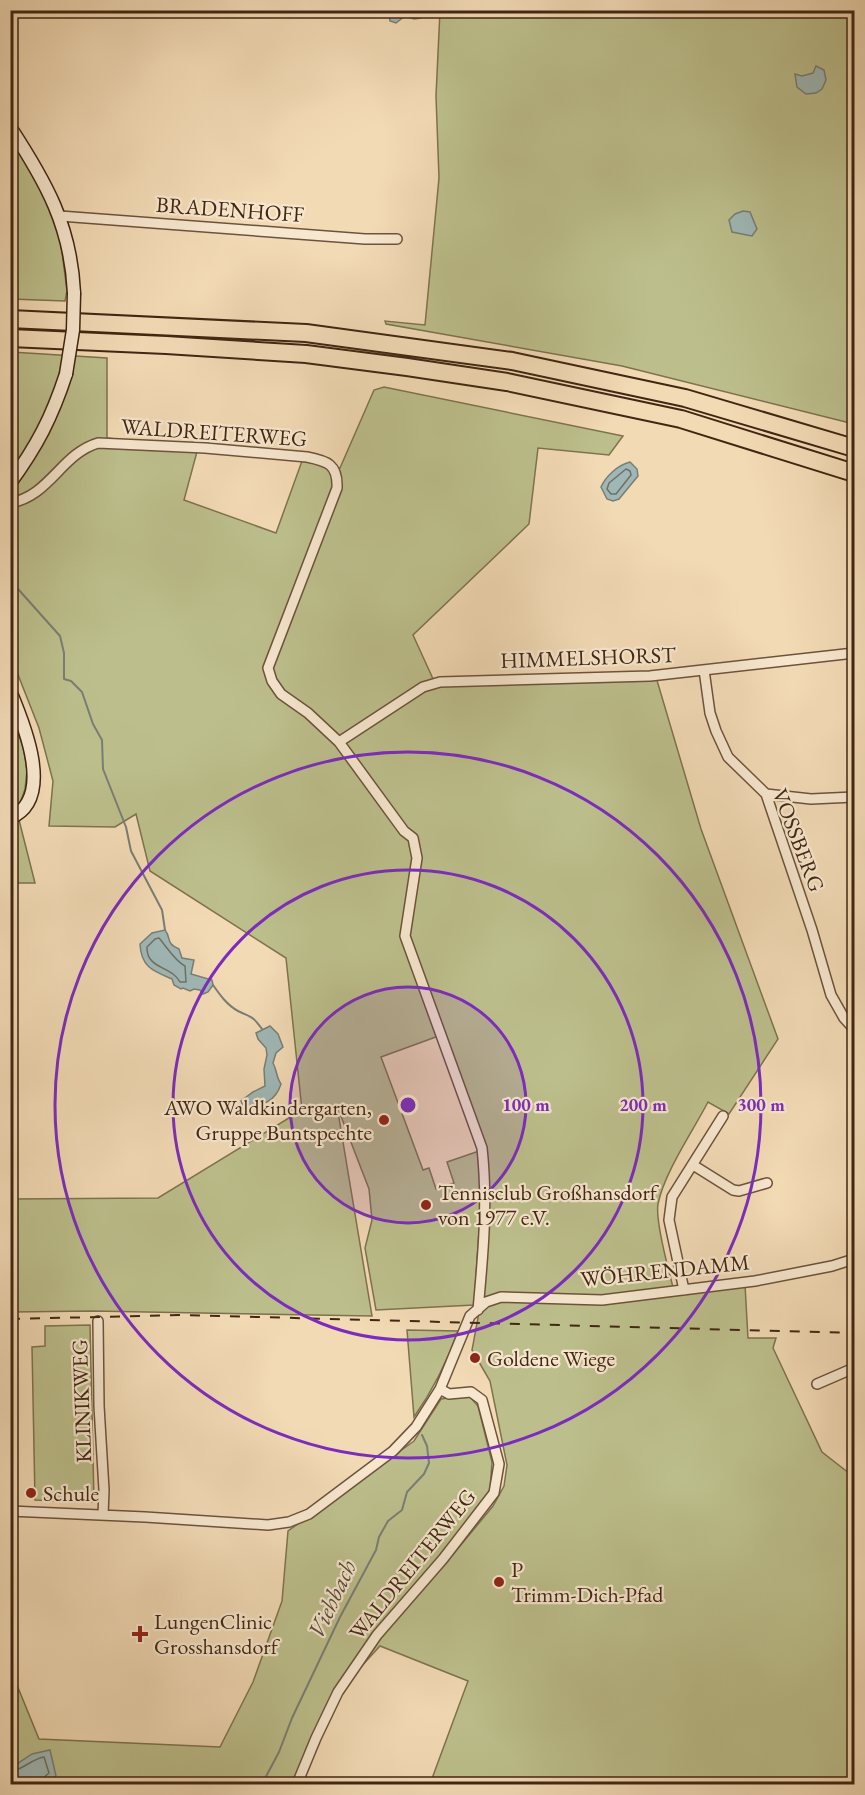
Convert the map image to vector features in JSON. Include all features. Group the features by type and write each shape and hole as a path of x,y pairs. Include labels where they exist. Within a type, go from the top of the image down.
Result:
{"highway":[{"path":"10,319 306,333 512,361 685,398 855,448"},
{"path":"10,338 306,354 496,381 681,419 855,473"}],"main road":[{"path":"10,127 36,168 60,216 71,260 74,293 73,330 66,374 44,430 33,451 10,483"},
{"path":"10,691 27,731 34,770 29,801 19,814 10,818"}],"street":[{"name":"BRADENHOFF","path":"60,216 365,239 397,239"},
{"name":"WALDREITERWEG","path":"10,503 32,497 82,448 98,443 205,448 307,457 322,460 332,466 338,476 337,488 268,668 272,681 281,694 308,713 339,742 404,831 413,838 417,858 405,936 482,1148 486,1179 478,1310"},
{"name":"HIMMELSHORST","path":"339,742 423,687 440,682 620,678 855,653"},
{"name":"VOSSBERG","path":"704,670 710,713 722,745 735,765 766,794 812,930 831,995 844,1018 855,1029"},
{"path":"766,794 811,799 855,797"},
{"path":"684,1290 669,1220 669,1208 672,1197 723,1116"},
{"path":"693,1165 733,1190 739,1191 767,1184"},
{"name":"WÖHRENDAMM","path":"10,1511 268,1525 289,1522 309,1514 393,1451 416,1427 440,1389 470,1316 486,1302 501,1297 602,1300 788,1275 855,1259"},
{"name":"KLINIKWEG","path":"98,1321 103,1515"},
{"path":"817,1384 855,1368"},
{"name":"WALDREITERWEG","path":"297,1785 316,1737 338,1692 377,1635 443,1559 494,1493 499,1464 482,1400 471,1392 449,1394 440,1389"}],"green space":[{"path":"440,11 854,11 854,424 622,366 386,324 385,321 425,325 439,178 436,96"},
{"path":"10,137 32,170 59,229 67,291 65,301 11,299"},
{"path":"11,352 107,358 107,438 198,448 184,500 276,533 302,461 340,468 374,390 384,387 623,436 609,455 538,448 529,524 413,635 434,681 656,677 701,829 778,1039 729,1114 708,1102 661,1192 658,1204 660,1233 673,1287 745,1285 748,1338 776,1338 773,1348 822,1452 854,1477 854,1784 430,1784 468,1681 380,1646 338,1692 297,1784 11,1784 10,1668 39,1739 220,1747 253,1682 282,1601 288,1531 414,1441 441,1399 468,1395 478,1406 492,1462 490,1490 442,1555 446,1563 493,1506 504,1486 507,1465 490,1381 472,1350 480,1307 489,1179 444,1034 381,1057 423,1170 429,1168 436,1189 454,1183 447,1162 479,1151 482,1187 474,1305 376,1310 365,1248 372,1220 369,1189 337,1106 372,1316 92,1311 11,1312 11,1199 158,1198 302,1110 286,958 150,871 136,814 115,827 49,826 53,781 39,728 11,657"},
{"path":"10,713 23,746 27,770 25,789 17,812 35,883 11,883"},
{"path":"90,1325 94,1502 35,1500 32,1347 45,1346 45,1326"},
{"path":"407,1330 458,1331 439,1376 414,1417"}],"water":[{"path":"422,10 421,18 414,19 405,16 396,23 390,21 388,11"},
{"path":"816,66 824,70 826,80 822,89 816,93 806,94 797,87 795,74 802,76 813,73"},
{"path":"743,211 750,212 757,229 752,236 732,232 729,220 735,214"},
{"path":"630,462 637,469 638,476 619,499 613,501 607,499 601,487 603,483 617,468"},
{"path":"165,930 170,943 179,949 182,958 194,960 191,974 212,980 213,985 208,992 203,994 200,990 181,989 174,985 172,979 149,967 146,963 140,944 152,933"},
{"path":"270,1026 278,1034 283,1047 276,1053 273,1063 281,1084 275,1095 267,1102 244,1108 241,1101 265,1086 266,1048 256,1033"},
{"path":"50,1750 56,1776 40,1784 11,1784 11,1768 32,1754"}],"waterway":[{"path":"10,580 60,636 64,653 64,679 71,681 82,692 93,724 102,740 103,769 126,827 131,851 162,910 165,930"},
{"path":"213,985 230,1006 252,1017 262,1029"},
{"name":"Viehbach","path":"262,1784 279,1752 292,1718 340,1617 376,1550 379,1537 388,1521 402,1510 407,1492 424,1474 429,1463 427,1446 422,1435"}],"railway":[{"path":"10,1319 183,1315 854,1333"}],"place":[{"name":"AWO Waldkindergarten, Gruppe Buntspechte","path":"384,1120"},
{"name":"Tennisclub Großhansdorf von 1977 e.V.","path":"426,1205"},
{"name":"Goldene Wiege","path":"475,1358"},
{"name":"Schule","path":"31,1493"},
{"name":"P Trimm-Dich-Pfad","path":"499,1582"},
{"name":"LungenClinic Grosshansdorf","path":"140,1634"}]}
